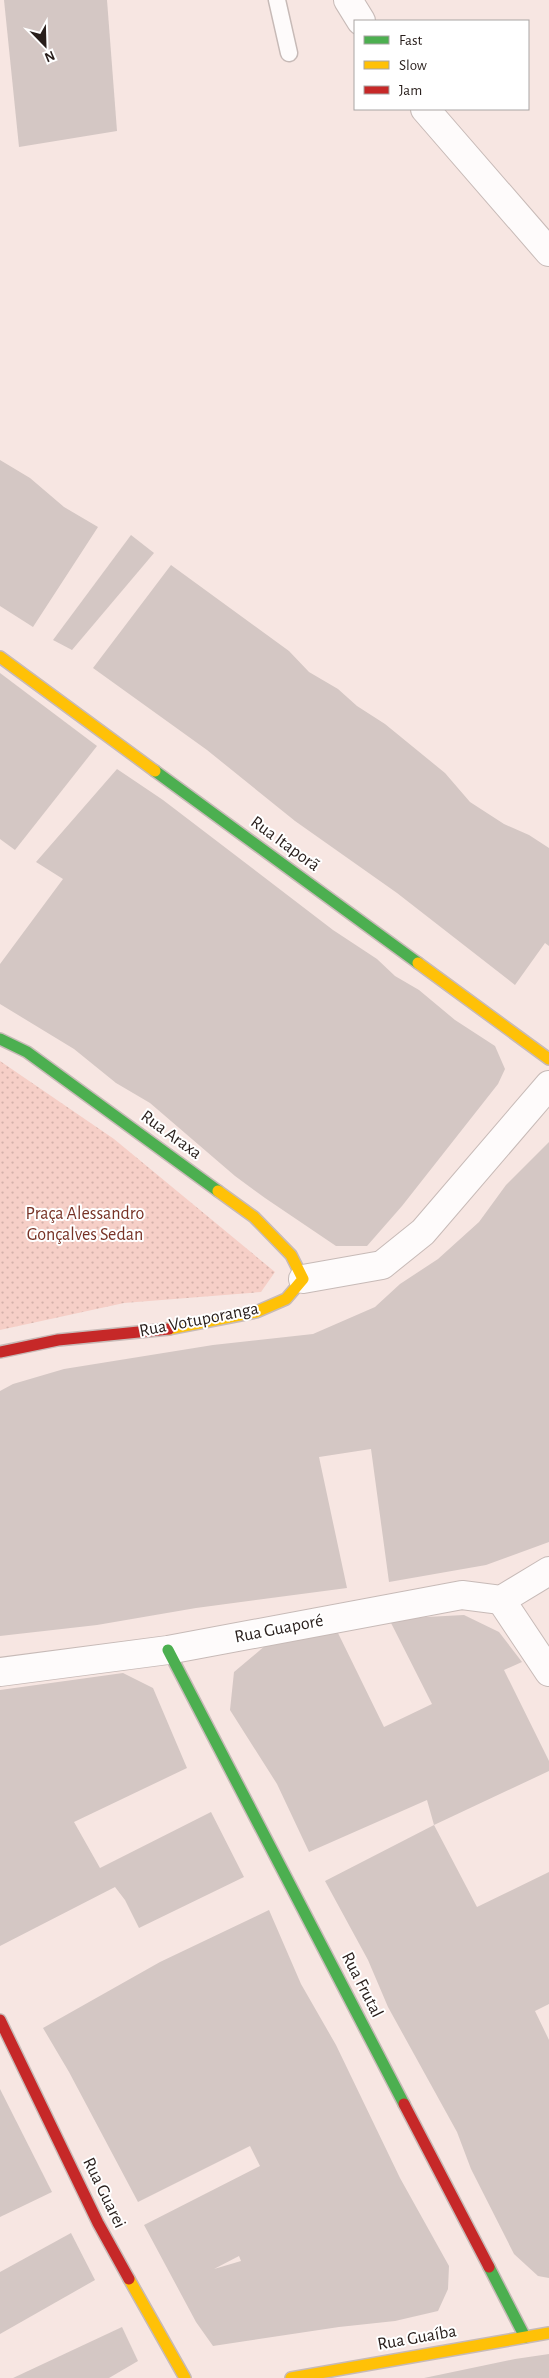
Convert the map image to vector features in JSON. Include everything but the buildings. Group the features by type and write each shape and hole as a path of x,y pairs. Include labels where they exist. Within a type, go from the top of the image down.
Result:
{"street":[{"path":"348,0 360,20"},
{"path":"426,110 549,252"},
{"name":"Rua Itaporã","path":"0,657 549,1059"},
{"name":"Rua Araxa","path":"0,1039 27,1052 254,1217 292,1255 303,1279"},
{"path":"303,1279 382,1265 424,1232 549,1085"},
{"name":"Rua Votuporanga","path":"0,1352 58,1340 166,1330 256,1312 286,1299 303,1279"},
{"path":"549,1571 501,1600 549,1672"},
{"name":"Rua Guaporé","path":"0,1672 168,1650 462,1595 501,1600"},
{"name":"Rua Frutal","path":"168,1650 524,2337"},
{"name":"Rua Guarei","path":"0,2020 98,2223 185,2378"},
{"name":"Rua Guaíba","path":"291,2378 549,2333"}],"lane":[{"path":"277,0 289,53"}],"green space":[{"name":"Praça Alessandro Gonçalves Sedan","path":"0,1061 114,1139 275,1272 261,1292 124,1303 0,1330"}],"traffic: fast":[{"path":"155,771 418,963"},
{"path":"0,1039 27,1052 218,1191"},
{"path":"168,1650 404,2104"},
{"path":"489,2267 525,2337"}],"traffic: slow":[{"path":"0,657 155,771"},
{"path":"418,963 549,1059"},
{"path":"169,1329 256,1312 286,1299 303,1279 291,1255 254,1217 218,1191"},
{"path":"129,2279 185,2378"},
{"path":"291,2378 549,2333"}],"traffic: jam":[{"path":"0,1352 58,1340 169,1329"},
{"path":"0,2020 98,2223 129,2279"},
{"path":"404,2104 489,2267"}]}
